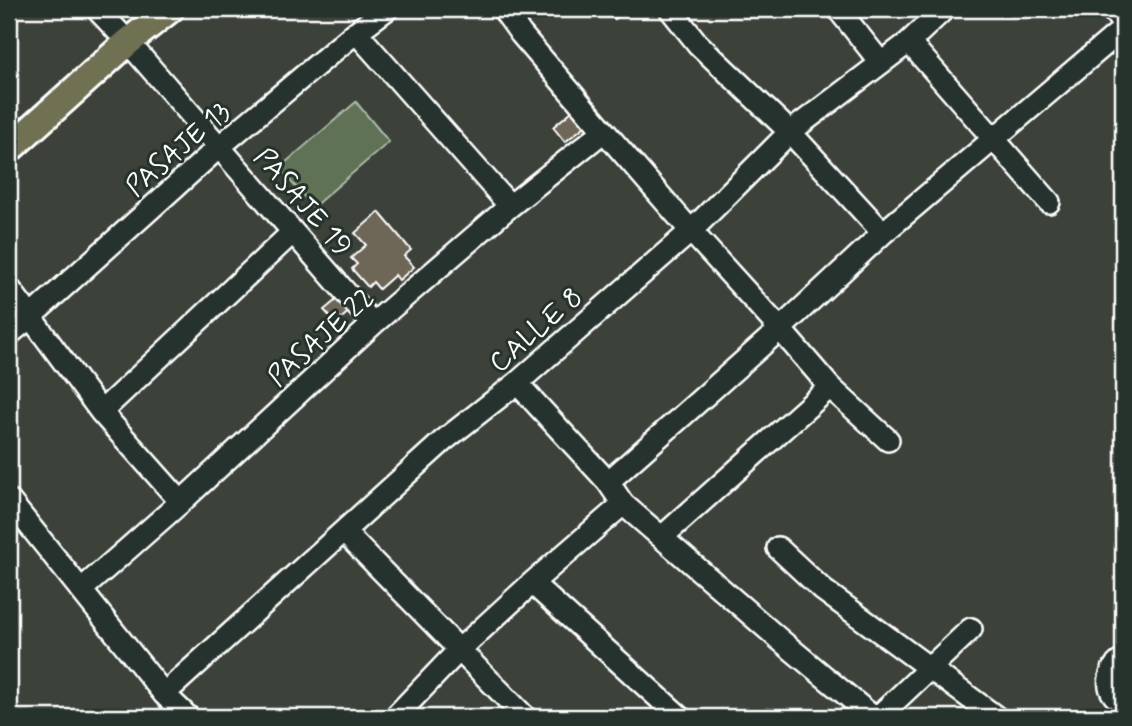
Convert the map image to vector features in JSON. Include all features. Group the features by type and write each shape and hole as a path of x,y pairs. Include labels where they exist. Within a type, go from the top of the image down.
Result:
{"main road":[{"path":"9,149 128,42 170,9"}],"street":[{"name":"PASAJE 19","path":"97,9 373,324"},
{"name":"PASAJE 13","path":"9,334 219,147 387,9"},
{"path":"503,9 604,131 830,387 888,440"},
{"path":"670,9 698,44 790,132 883,233"},
{"path":"838,9 881,63"},
{"name":"CALLE 8","path":"164,694 443,442 517,383 691,231 790,132 909,42 944,9"},
{"path":"1111,9 1123,22"},
{"path":"608,482 883,233 1123,29"},
{"path":"356,32 510,206"},
{"path":"909,42 1049,202"},
{"name":"PASAJE 22","path":"81,590 181,502 373,324 510,206 604,131"},
{"path":"101,412 293,232"},
{"path":"9,288 101,412 181,502"},
{"path":"517,383 608,482 623,504 779,639 875,717 971,629"},
{"path":"662,537 830,387"},
{"path":"9,500 164,694 188,717"},
{"path":"395,717 459,650 623,504"},
{"path":"344,532 525,717"},
{"path":"778,548 823,590 996,717"},
{"path":"532,583 680,717"},
{"path":"1123,660 1115,664 1110,685 1113,694 1123,703"}],"green space":[{"path":"356,102 389,142 313,207 279,168"}],"building":[{"path":"606,9 627,9 615,19"},
{"path":"578,106 590,122 565,142 553,127"},
{"path":"379,212 411,250 404,256 414,267 399,280 395,275 379,289 373,282 368,287 352,269 357,264 351,258 366,245 355,233"},
{"path":"342,295 353,308 336,323 324,310"}]}
